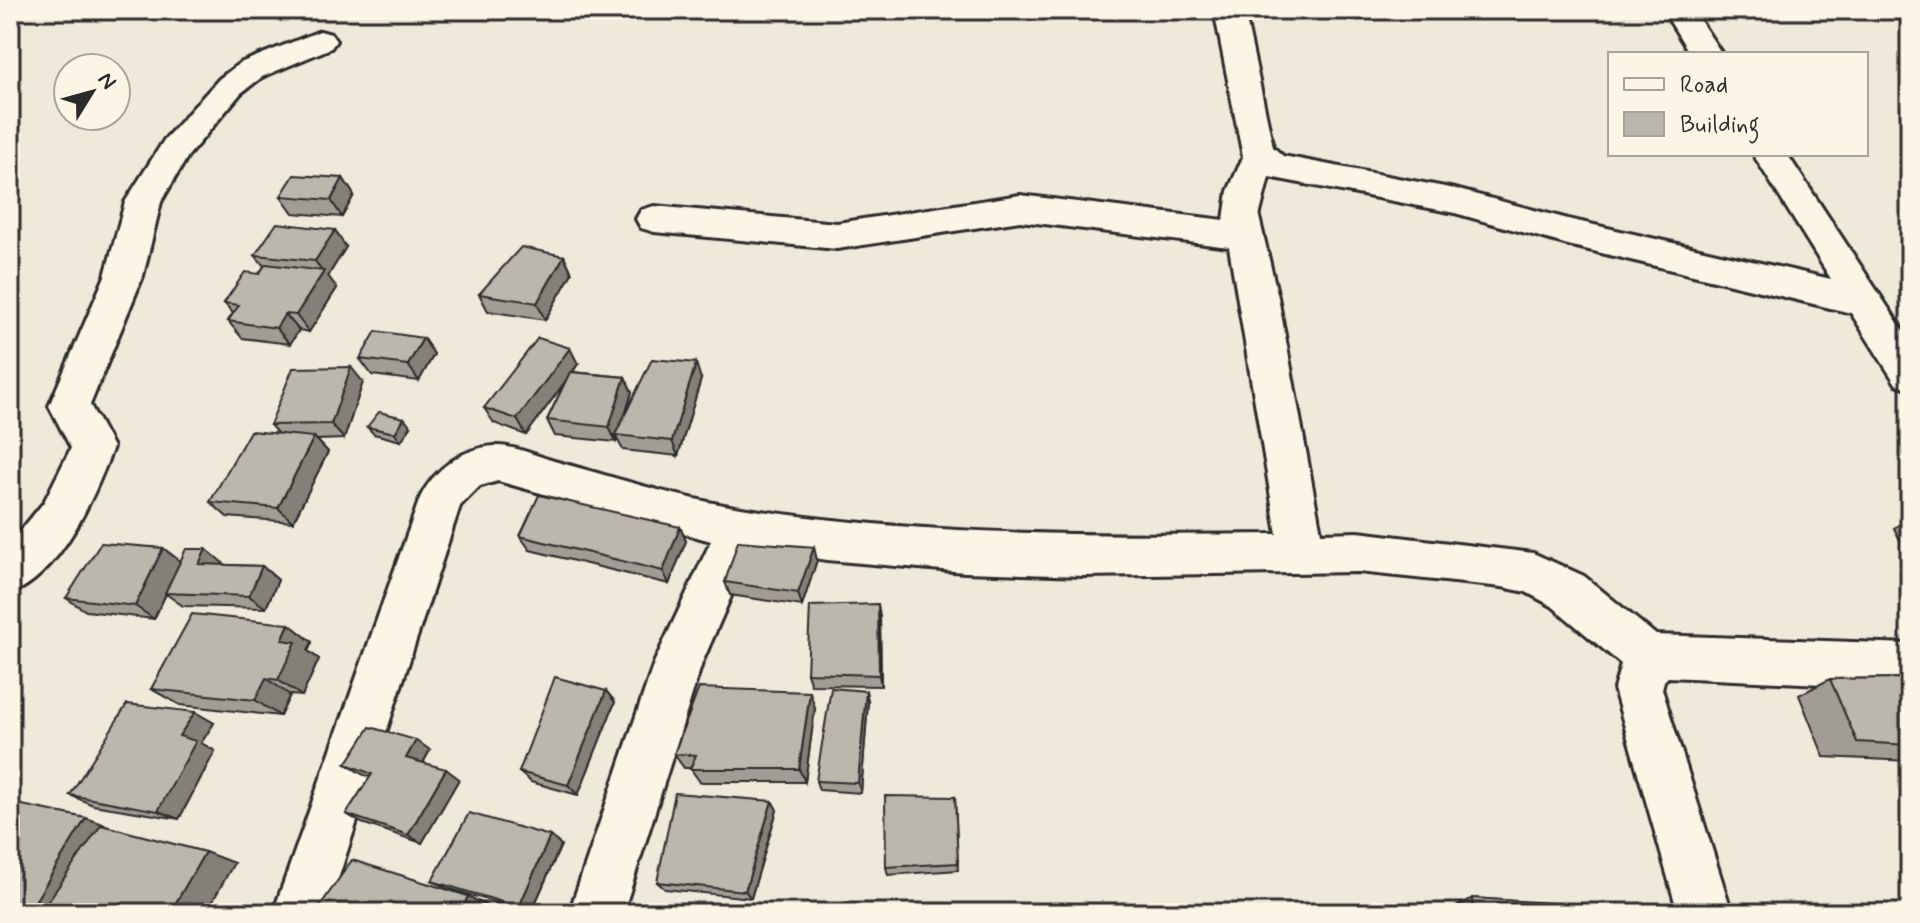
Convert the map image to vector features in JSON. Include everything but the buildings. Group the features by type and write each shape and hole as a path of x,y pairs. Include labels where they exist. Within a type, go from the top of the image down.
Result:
{"street":[{"path":"1229,10 1260,157 1245,191 1241,217 1302,551"},
{"path":"1678,10 1705,52"},
{"path":"10,574 41,545 76,491 92,447 69,406 81,371 124,276 143,202 176,148 230,86 251,70 320,41"},
{"path":"1771,156 1910,373"},
{"path":"1260,157 1273,166 1296,172 1455,201 1568,232 1863,301"},
{"path":"654,219 837,236 1020,208 1058,210 1245,236"},
{"path":"300,913 441,498 452,481 475,468 498,463 739,529 827,541 965,552 1084,556 1358,552 1502,567 1533,573 1568,591 1653,661"},
{"path":"596,913 678,663 739,529"},
{"path":"1705,913 1638,689 1643,668 1661,655 1910,666"}]}
